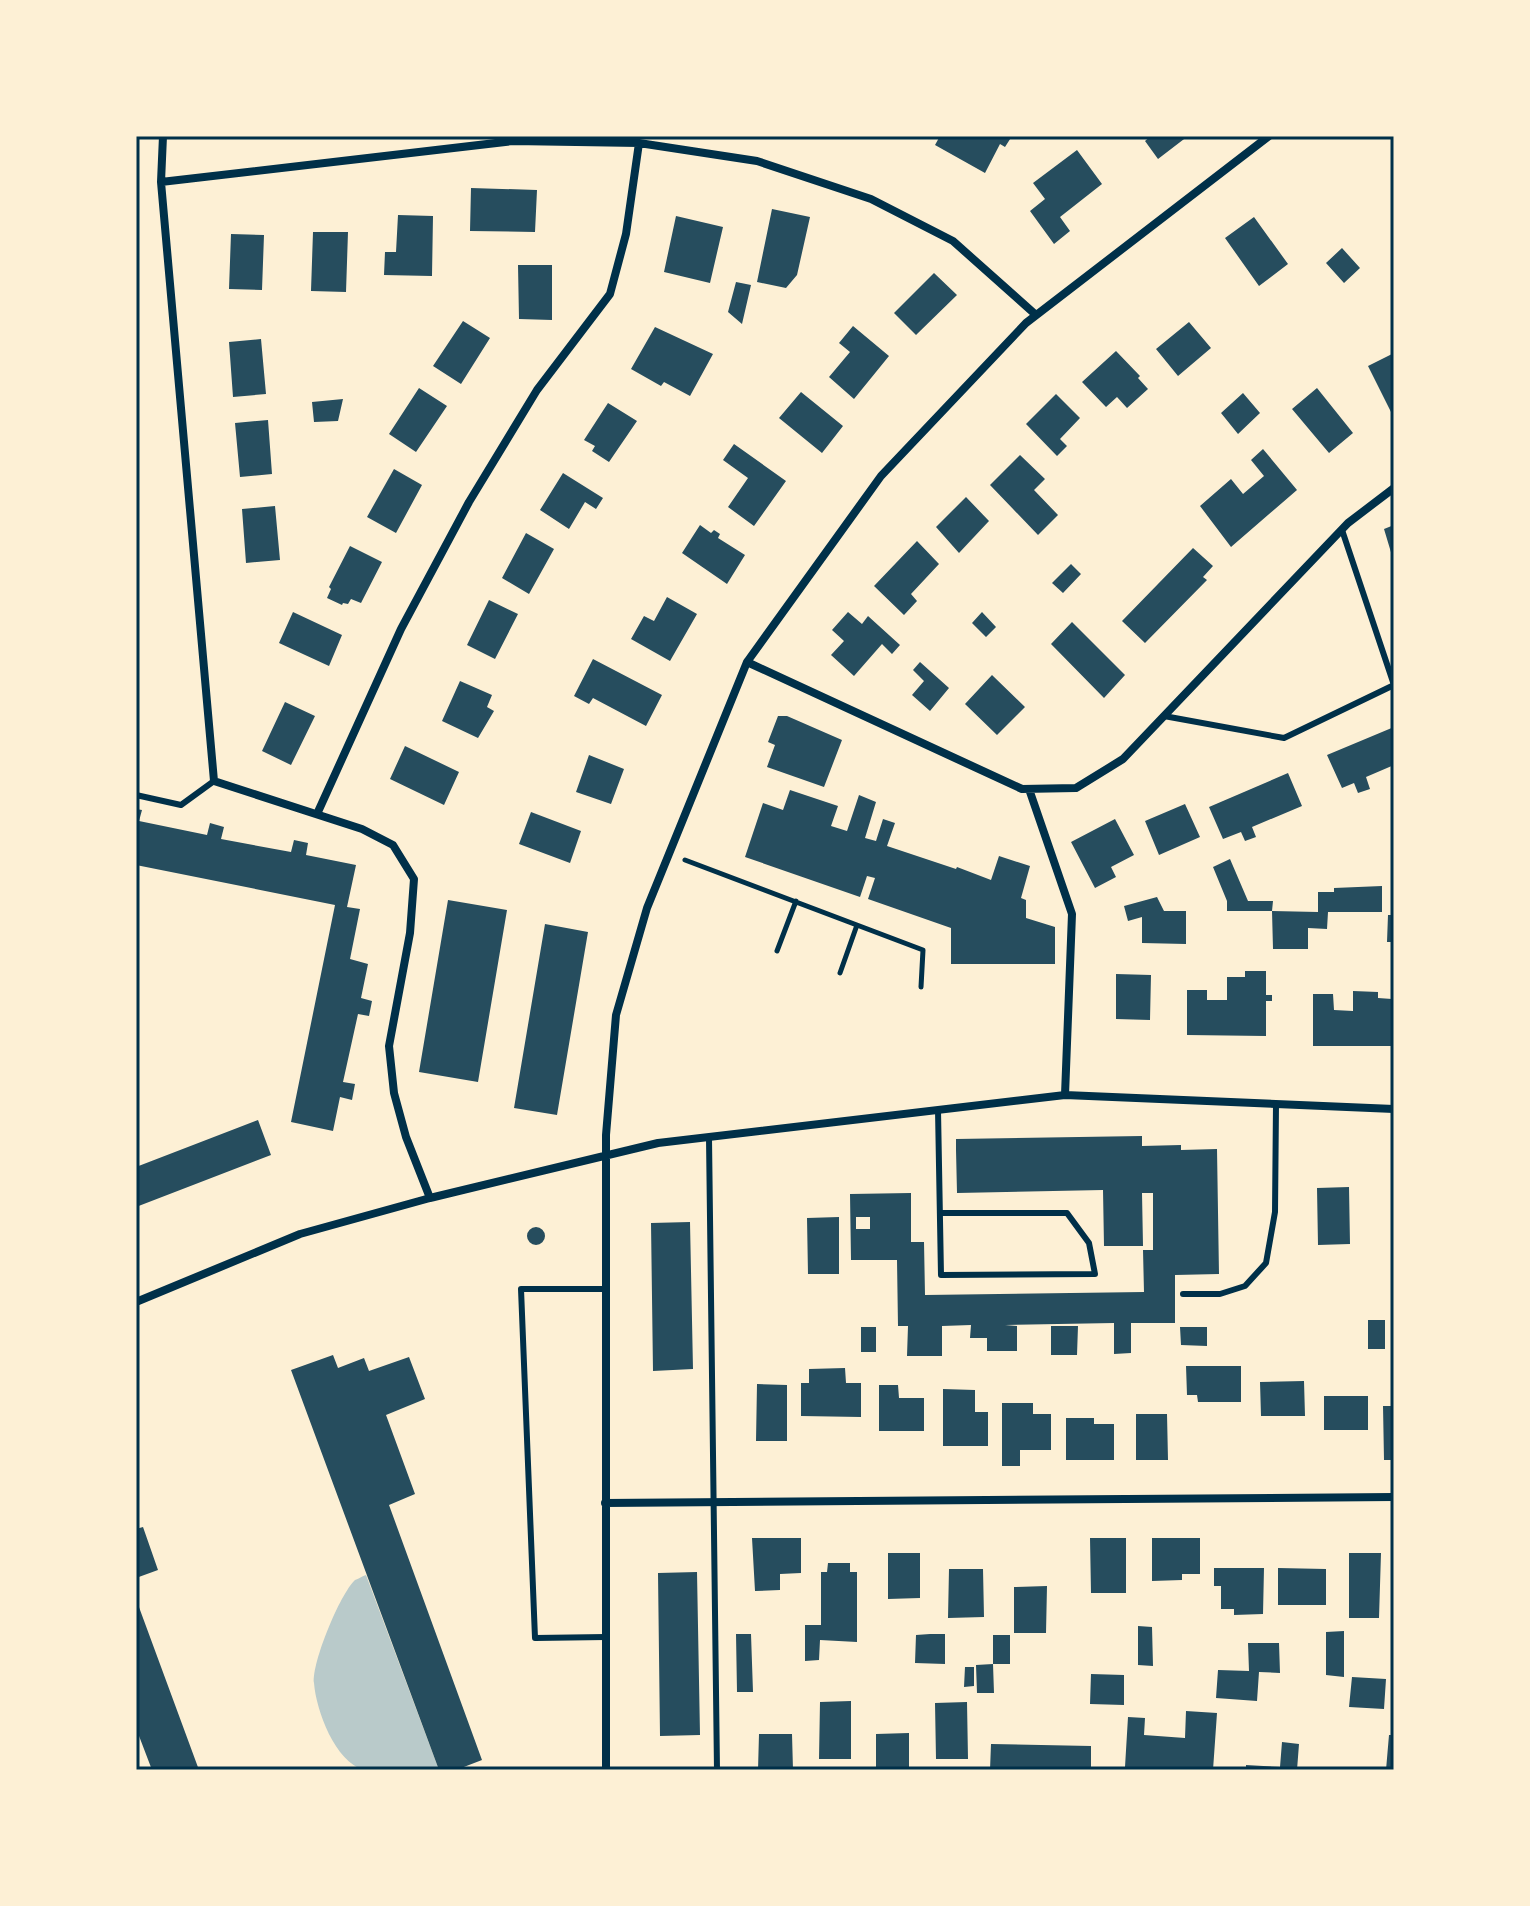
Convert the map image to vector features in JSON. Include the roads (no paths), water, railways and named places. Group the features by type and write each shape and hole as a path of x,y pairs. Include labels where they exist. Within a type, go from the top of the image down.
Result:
{"street":[{"path":"163,136 161,182 214,781 362,829 393,845 414,879 410,933 389,1046 406,1137 430,1198"},
{"path":"606,1770 605,1289 608,1098 616,1015 647,908 747,662 881,476 1036,315 1269,136"},
{"path":"161,182 513,141 639,143 757,161 871,199 953,241 1036,315"},
{"path":"317,814 401,629 469,502 537,390 610,294 626,234 639,143"},
{"path":"747,662 1022,789 1076,788 1123,759 1342,530 1394,488"},
{"path":"1029,789 1072,914 1065,1095"},
{"path":"136,1302 300,1234 430,1198 658,1143 1065,1095 1394,1109"},
{"path":"605,1503 1394,1497"}],"lane":[{"path":"1164,716 1284,738 1394,685 1342,530"},
{"path":"136,795 181,805 214,781"},
{"path":"1183,1294 1220,1294 1245,1286 1266,1263 1275,1212 1276,1104"},
{"path":"938,1110 941,1275 1095,1274 1089,1243 1067,1213 940,1213"},
{"path":"709,1138 717,1770"},
{"path":"605,1289 521,1289 535,1638 606,1637"}]}
